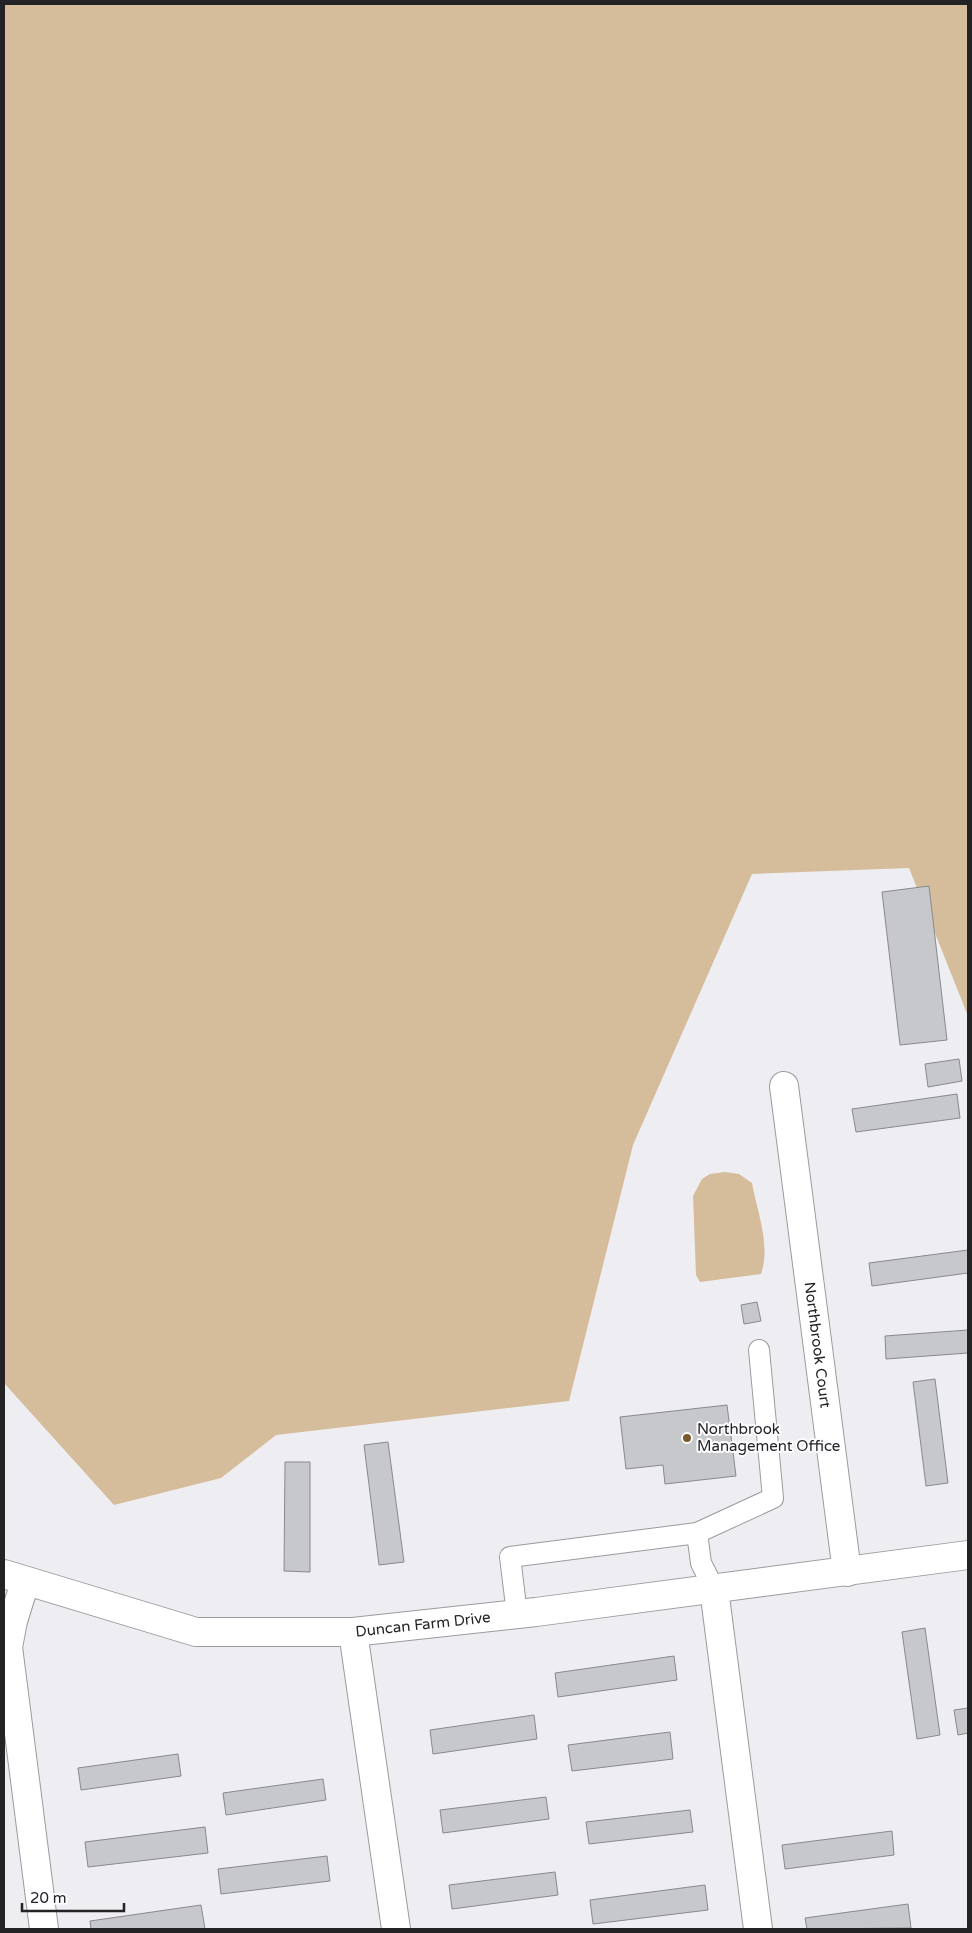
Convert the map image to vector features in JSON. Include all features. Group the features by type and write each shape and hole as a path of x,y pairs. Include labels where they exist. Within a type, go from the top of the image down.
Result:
{"street":[{"name":"Northbrook Court","path":"784,1086 847,1572"},
{"path":"847,1572 968,1556"},
{"name":"Duncan Farm Drive","path":"14,1578 196,1632 353,1632 517,1614 847,1572"},
{"path":"14,1578 13,1621 8,1647 44,1929"},
{"path":"714,1589 758,1929"},
{"path":"353,1632 396,1929"}],"lane":[{"path":"517,1614 510,1558 698,1533 773,1498 758,1350"},
{"path":"698,1533 701,1563 714,1589"}],"shaded area":[{"path":"4,4 968,4 968,1016 909,868 752,874 633,1145 569,1401 276,1435 221,1478 114,1505 4,1383"},
{"path":"725,1172 739,1174 752,1183 764,1240 764,1263 761,1274 700,1282 696,1275 693,1196 702,1179 710,1174"}],"building":[{"path":"929,886 947,1040 900,1045 882,892"},
{"path":"959,1059 962,1081 928,1087 925,1064"},
{"path":"957,1094 960,1118 856,1132 852,1109"},
{"path":"968,1250 968,1273 872,1286 869,1263"},
{"path":"757,1302 761,1321 744,1324 741,1305"},
{"path":"968,1330 968,1353 886,1359 885,1336"},
{"path":"935,1379 948,1483 926,1486 913,1382"},
{"path":"727,1405 736,1476 665,1484 663,1465 626,1469 620,1417"},
{"path":"388,1442 404,1562 379,1565 364,1445"},
{"path":"285,1462 310,1462 310,1572 284,1571"},
{"path":"925,1628 940,1735 917,1739 902,1632"},
{"path":"674,1656 677,1680 558,1697 555,1673"},
{"path":"968,1708 968,1733 958,1735 954,1710"},
{"path":"534,1715 537,1739 433,1754 430,1730"},
{"path":"670,1732 673,1759 572,1771 568,1745"},
{"path":"178,1754 181,1776 81,1790 78,1768"},
{"path":"323,1779 326,1800 226,1815 223,1793"},
{"path":"546,1797 549,1819 443,1833 440,1810"},
{"path":"690,1810 693,1832 589,1844 586,1822"},
{"path":"205,1827 208,1853 88,1867 85,1842"},
{"path":"892,1831 894,1855 785,1869 782,1845"},
{"path":"327,1856 330,1881 221,1894 218,1869"},
{"path":"555,1872 558,1895 452,1909 449,1885"},
{"path":"705,1885 708,1910 593,1924 590,1900"},
{"path":"908,1904 911,1928 807,1929 805,1918"},
{"path":"201,1905 205,1929 91,1929 90,1921"}],"place":[{"name":"Northbrook Management Office","path":"687,1438"}]}
